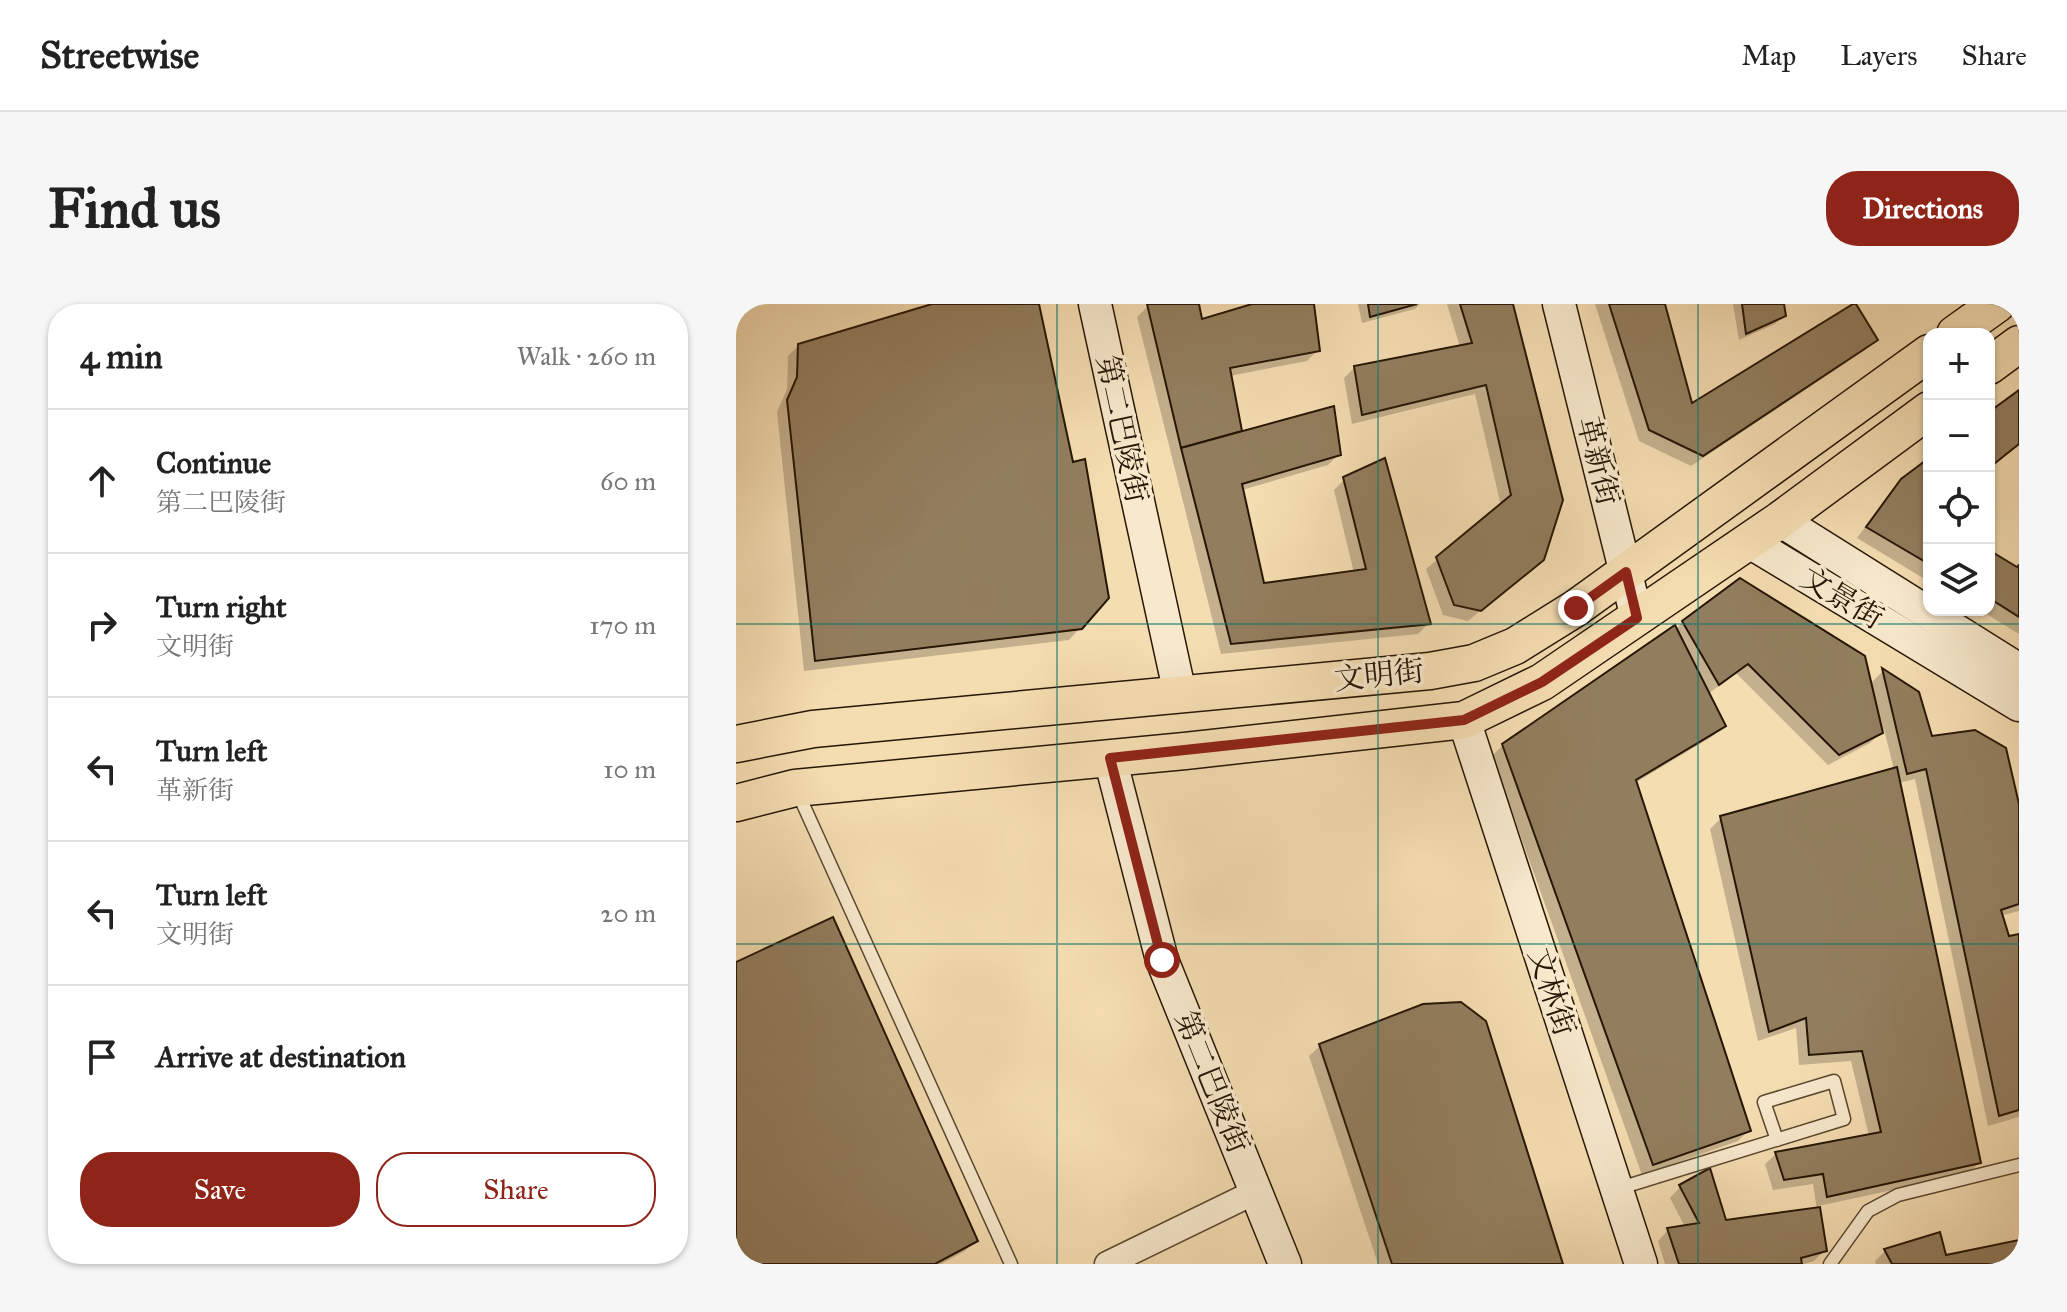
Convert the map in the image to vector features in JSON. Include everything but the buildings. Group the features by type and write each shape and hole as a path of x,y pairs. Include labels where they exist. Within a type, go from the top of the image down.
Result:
{"main road":[{"path":"1963,328 1997,304"},
{"path":"1995,362 2019,344"},
{"name":"文明街","path":"736,744 813,729 1430,671 1474,663 1515,646 1576,608 1923,357"},
{"name":"文明街","path":"736,803 795,788 1464,720 1542,682 1780,520 1923,414"}],"street":[{"name":"第二巴陵街","path":"1095,304 1180,694"},
{"name":"革新街","path":"1559,304 1637,618"},
{"name":"文景街","path":"1780,520 2019,670"},
{"name":"文景街","path":"1748,541 2019,705"},
{"name":"文林街","path":"1464,720 1641,1264"},
{"name":"第二巴陵街","path":"1110,758 1162,960 1285,1264"},
{"path":"1107,1264 1257,1191"}],"lane":[{"path":"795,788 1011,1264"},
{"path":"1617,1189 1777,1140 1844,1119 1834,1081 1764,1102 1777,1140"},
{"path":"1830,1264 1868,1211 1898,1195 2019,1165"}],"route":[{"path":"1162,960 1110,758 1464,720 1542,682 1637,618 1626,572 1576,608"}]}
